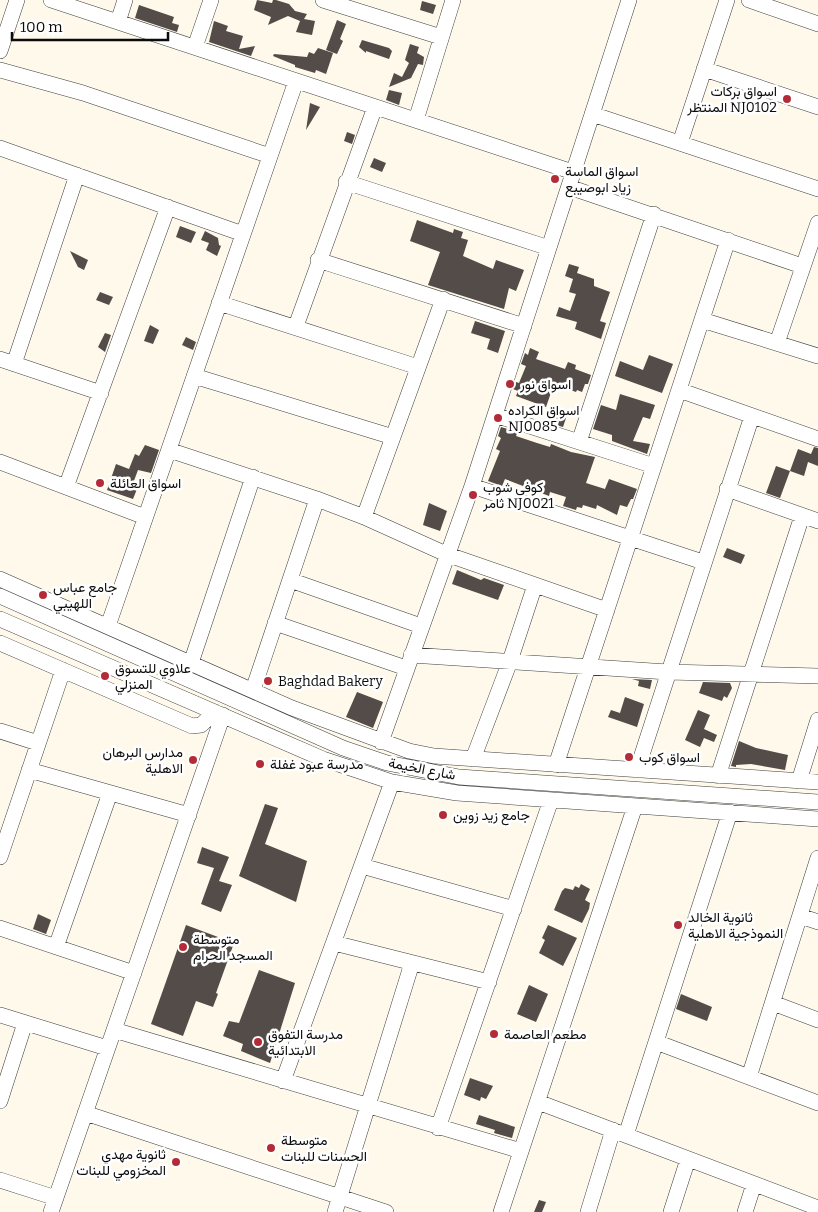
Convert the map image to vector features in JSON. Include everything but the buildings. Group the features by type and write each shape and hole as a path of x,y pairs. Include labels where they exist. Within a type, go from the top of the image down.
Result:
{"street":[{"path":"0,51 17,0"},
{"path":"51,0 574,172"},
{"path":"118,22 125,0"},
{"path":"195,47 212,0"},
{"path":"323,0 356,5 441,36"},
{"path":"416,120 453,0"},
{"path":"381,742 446,554 472,486 629,0"},
{"path":"680,143 727,0"},
{"path":"749,0 818,24"},
{"path":"704,69 818,107"},
{"path":"0,70 83,93 270,156"},
{"path":"108,626 296,81"},
{"path":"296,326 346,182 375,107"},
{"path":"592,114 818,189"},
{"path":"0,148 243,234"},
{"path":"77,175 7,361 101,393"},
{"path":"346,182 549,248"},
{"path":"569,187 654,214 802,266"},
{"path":"66,487 168,208"},
{"path":"579,442 654,214"},
{"path":"777,343 818,223"},
{"path":"556,765 728,240"},
{"path":"318,260 524,326"},
{"path":"364,517 443,299"},
{"path":"219,303 418,366"},
{"path":"702,320 818,356"},
{"path":"194,376 393,437"},
{"path":"679,390 818,439"},
{"path":"494,415 654,466"},
{"path":"637,770 752,416"},
{"path":"169,450 316,499 364,517 446,554 607,610"},
{"path":"0,462 146,517"},
{"path":"191,663 253,478"},
{"path":"472,486 703,562"},
{"path":"727,489 818,521"},
{"path":"253,690 316,499"},
{"path":"718,776 802,516"},
{"path":"0,579 292,708 409,751 434,756 473,759 818,782"},
{"path":"290,580 421,626"},
{"path":"473,759 509,664 535,585"},
{"name":"شارع الخيمة","path":"0,596 343,748 380,761 432,773 468,778 818,802"},
{"path":"5,621 1,643 63,670 192,726 201,725 219,714"},
{"name":"شارع الخيمة","path":"5,621 323,759 358,773 392,782 457,793 818,819"},
{"path":"275,623 409,662 818,676"},
{"path":"118,670 124,670 128,665 122,650"},
{"path":"0,857 3,841 30,770 63,670"},
{"path":"186,699 183,694 185,688 202,685"},
{"path":"285,722 292,708"},
{"path":"0,1180 53,1205 188,815 219,714"},
{"path":"799,781 818,720"},
{"path":"0,731 38,743"},
{"path":"30,770 188,815"},
{"path":"283,1081 392,782"},
{"path":"56,947 110,793"},
{"path":"438,1128 551,800"},
{"path":"500,1212 635,806"},
{"path":"588,1212 656,1042 730,812"},
{"path":"749,1077 818,858"},
{"path":"362,866 514,909"},
{"path":"800,916 818,922"},
{"path":"0,928 134,972"},
{"path":"334,943 489,982"},
{"path":"334,1212 412,963"},
{"path":"773,1002 818,1020"},
{"path":"0,1015 107,1048"},
{"path":"0,1101 25,1023"},
{"path":"114,1030 438,1128 521,1151"},
{"path":"656,1042 818,1103"},
{"path":"538,1102 818,1208"},
{"path":"85,1113 386,1212"},
{"path":"671,1212 688,1159"},
{"path":"745,1212 754,1184"}],"place":[{"name":"اسواق بركات المنتظر NJ0102","path":"787,99"},
{"name":"اسواق الماسة زياد ابوصيبع","path":"555,179"},
{"name":"اسواق نور","path":"510,384"},
{"name":"اسواق الكراده NJ0085","path":"498,418"},
{"name":"اسواق العائلة","path":"100,483"},
{"name":"كوفي شوب ثامر NJ0021","path":"473,495"},
{"name":"جامع عباس اللهيبي","path":"43,595"},
{"name":"علاوي للتسوق المنزلي","path":"105,676"},
{"name":"Baghdad Bakery","path":"268,681"},
{"name":"اسواق كوب","path":"629,757"},
{"name":"مدارس البرهان الاهلية","path":"193,760"},
{"name":"مدرسة عبود غفلة","path":"260,764"},
{"name":"جامع زيد زوين","path":"443,815"},
{"name":"ثانوية الخالد النموذجية الاهلية","path":"678,925"},
{"name":"متوسطة المسجد الحرام","path":"183,947"},
{"name":"مطعم العاصمة","path":"494,1034"},
{"name":"مدرسة التفوق الابتدائية","path":"258,1042"},
{"name":"متوسطة الحسنات للبنات","path":"271,1148"},
{"name":"ثانوية مهدي المخزومي للبنات","path":"176,1162"}]}
